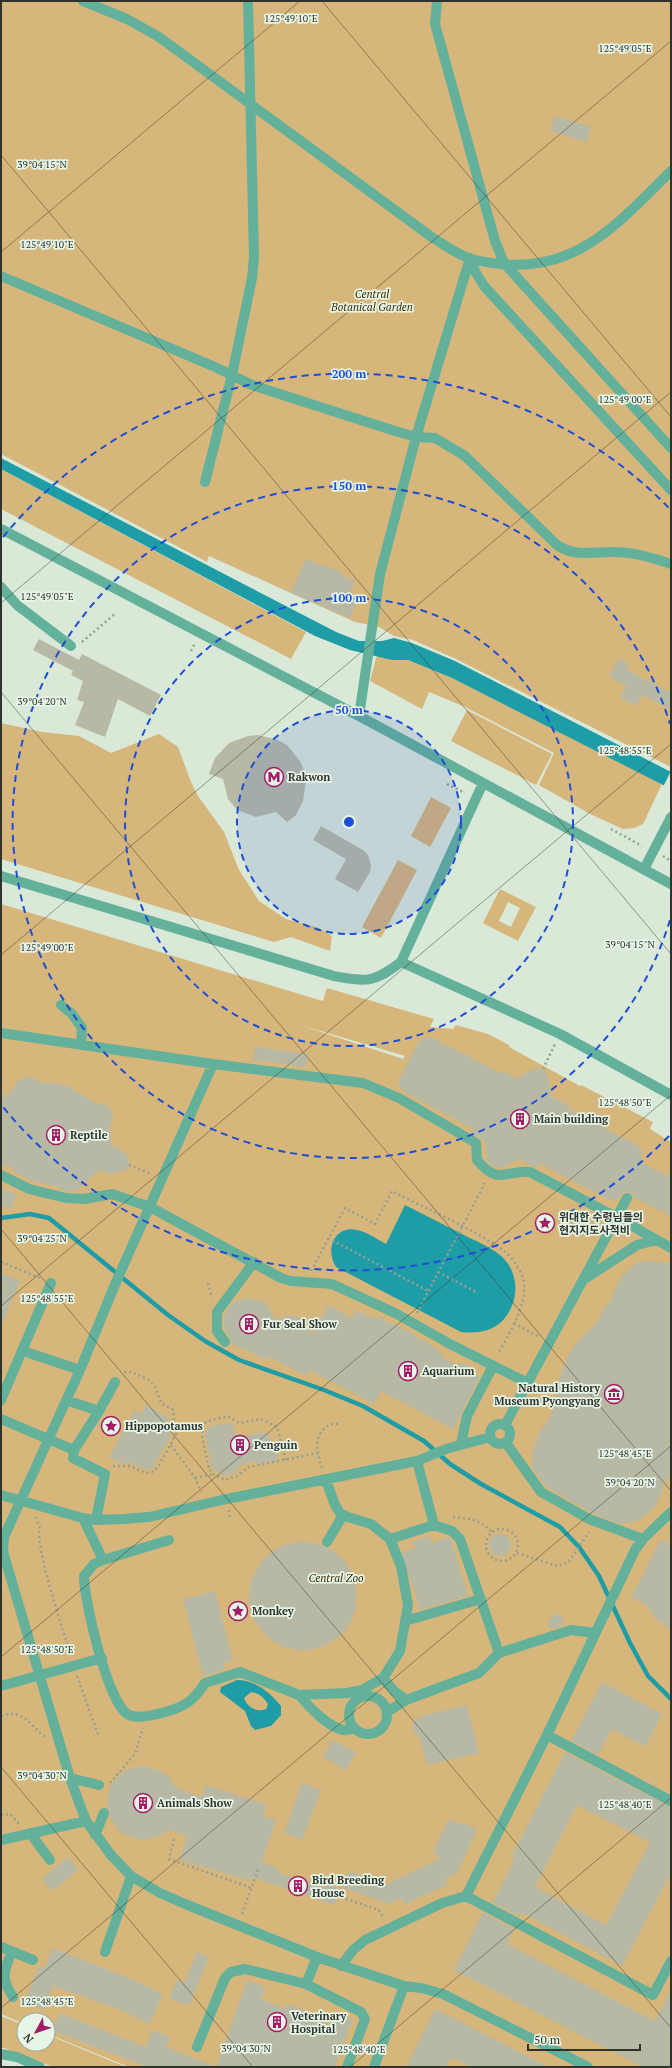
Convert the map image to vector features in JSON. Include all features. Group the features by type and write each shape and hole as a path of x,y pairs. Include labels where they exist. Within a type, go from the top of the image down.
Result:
{"street":[{"path":"83,1 143,27 433,238 470,258 504,263 533,264 574,254 609,230 671,171"},
{"path":"205,482 232,375 252,278 254,258 248,1"},
{"path":"437,1 435,24 496,241 504,263 671,448"},
{"path":"359,716 380,574 416,437 470,258"},
{"path":"470,258 476,274 484,286 671,490"},
{"path":"1,276 274,393 416,437 435,438 465,456 557,545 566,551 575,554 614,552 634,554 671,564"},
{"path":"1,529 359,716 671,884"},
{"path":"1,586 17,605 71,646"},
{"path":"1,876 334,976 365,982 382,977 401,962 483,783"},
{"path":"644,869 671,817"},
{"path":"401,962 560,1034 671,1094"},
{"path":"61,1005 72,1014 82,1028 81,1045"},
{"path":"1,1033 213,1064 363,1083 399,1098 476,1143 477,1160 490,1173 506,1176 518,1171 530,1172 671,1248"},
{"path":"213,1064 116,1282 80,1370 47,1440 27,1502 4,1537 3,1551 39,1676 70,1778 86,1821 95,1835 131,1876 160,1894 341,1966 404,1986 421,1988 443,1994 588,2067"},
{"path":"1,1175 29,1189 66,1198 84,1199 112,1194 150,1207 254,1262 281,1278 291,1281 332,1284 395,1313 493,1366 528,1383"},
{"path":"505,1425 627,1198"},
{"path":"584,1279 637,1245 656,1240"},
{"path":"225,1342 217,1331 217,1312 254,1262"},
{"path":"1,1400 23,1352 51,1283"},
{"path":"23,1352 80,1370"},
{"path":"461,1444 466,1416 493,1366"},
{"path":"96,1520 105,1474 77,1461 74,1458 74,1450 116,1382"},
{"path":"66,1400 98,1411"},
{"path":"1,1419 47,1440 74,1450"},
{"path":"501,1424 505,1425 510,1432 509,1440 506,1443 498,1445 490,1437 491,1429 494,1426 501,1424"},
{"path":"1,1495 83,1518 96,1520 149,1517 422,1459 461,1444 490,1437"},
{"path":"506,1443 541,1492 589,1519 643,1539"},
{"path":"422,1459 433,1521"},
{"path":"169,1540 103,1560 94,1564 84,1576 89,1612 110,1687 126,1713 136,1718 179,1709 197,1696 205,1683 240,1672 299,1695 363,1693 378,1698 382,1702 387,1712 386,1722 377,1732 364,1734 353,1728 349,1722 349,1708 363,1693 383,1678 400,1651 408,1606 401,1566 390,1539 371,1524 343,1514 335,1505 326,1480"},
{"path":"341,1966 353,1950 365,1940 442,1904 466,1896 547,1735 602,1616 635,1550 643,1539 671,1512"},
{"path":"327,1542 343,1514"},
{"path":"83,1518 103,1560"},
{"path":"390,1539 433,1521"},
{"path":"433,1521 452,1531 460,1539 499,1653"},
{"path":"405,1621 481,1599"},
{"path":"387,1712 406,1700 480,1673 499,1653 571,1630 595,1633"},
{"path":"1,1686 102,1658"},
{"path":"383,1678 394,1691 406,1700"},
{"path":"299,1695 308,1706 337,1728 345,1731 353,1728"},
{"path":"547,1735 671,1801"},
{"path":"70,1778 99,1785"},
{"path":"95,1835 104,1813"},
{"path":"1,1840 86,1821"},
{"path":"29,1834 50,1860"},
{"path":"105,1952 131,1876"},
{"path":"466,1896 653,1995 671,1961"},
{"path":"1,1947 33,1960"},
{"path":"12,1951 3,1975 6,1986 13,1997"},
{"path":"306,1984 317,1957"},
{"path":"197,2047 225,1978 232,1972 245,1968 306,1984 361,2012 365,2018 347,2067"},
{"path":"374,2067 404,1986"},
{"path":"1,2054 17,2057 40,2067"}],"path":[{"path":"71,646 75,648 116,613"},
{"path":"448,784 475,799"},
{"path":"543,1069 560,1034"},
{"path":"129,1165 139,1169"},
{"path":"419,1311 490,1173"},
{"path":"305,1282 345,1208 375,1224 392,1191 462,1226 504,1251 519,1270 524,1282 520,1309 493,1366"},
{"path":"328,1238 428,1291"},
{"path":"1,1262 30,1274"},
{"path":"438,1272 478,1293"},
{"path":"514,1323 550,1343"},
{"path":"105,1474 114,1465 130,1466 146,1473 152,1472 158,1467 176,1430 173,1410 161,1403 152,1383 134,1373 127,1371 124,1372 116,1382"},
{"path":"286,1460 277,1427 261,1419 240,1423 227,1416 205,1423 202,1427 202,1435 209,1469 212,1474 225,1480 237,1476 249,1468 286,1460 318,1453"},
{"path":"326,1480 318,1453 317,1439 321,1432 328,1426 335,1423 340,1424"},
{"path":"170,1445 195,1478 206,1504"},
{"path":"195,1478 212,1474"},
{"path":"27,1502 40,1529 38,1531 39,1542 42,1547 48,1580 74,1666 99,1737"},
{"path":"433,1521 477,1520 483,1523 492,1532"},
{"path":"503,1527 514,1534 518,1546 517,1553 508,1560 502,1561 490,1555 486,1543 492,1532 503,1527"},
{"path":"517,1553 557,1566 568,1563 584,1541"},
{"path":"1,1716 15,1714 23,1717 33,1724 44,1737 57,1734"},
{"path":"99,1785 104,1789 135,1754 148,1715"},
{"path":"1,1815 10,1814 29,1834"},
{"path":"174,1839 169,1859 252,1888"},
{"path":"238,1926 259,1867"},
{"path":"341,1897 379,1910 389,1928"}],"green space":[{"name":"Central Botanical Garden","path":"1,1 671,1 671,767 456,659 413,640 394,636 379,627 355,622 209,556 207,562 1,454"},
{"path":"1,469 306,632 291,659 1,509"},
{"path":"377,655 392,660 408,660 452,678 662,784 643,824 634,828 623,829 590,814 539,785 554,753 463,706 429,692 422,709 370,681"},
{"path":"467,710 552,754 536,785 451,741"},
{"path":"1,723 42,732 79,736 111,753 159,734 178,747 198,796 224,832 239,870 259,901 286,919 319,928 332,936 330,951 291,937 274,942 1,859"},
{"path":"431,797 451,808 430,847 411,836"},
{"path":"398,860 417,870 381,938 362,927"},
{"path":"500,889 536,907 518,941 483,923","holes":["508,902 520,908 511,927 499,921"]},
{"name":"Central Zoo","path":"1,904 323,1001 327,988 434,1019 430,1027 453,1029 456,1025 488,1034 580,1086 581,1085 653,1122 650,1129 671,1142 671,2067 129,2067 56,2037 56,2012 16,2012 16,2021 1,2014","holes":["297,1024 405,1056 403,1059"]},
{"path":"1,2016 16,2022 16,2052 56,2052 56,2038 126,2067 53,2067 1,2047"}],"water":[{"path":"1,458 336,632 359,641 382,641 394,638 412,643 455,661 671,772 671,789 452,678 408,660 392,660 350,650 315,636 1,469"},
{"path":"405,1205 487,1246 506,1261 514,1276 514,1300 507,1315 498,1325 480,1332 461,1332 336,1267 331,1253 334,1240 337,1235 342,1231 349,1229 357,1230 386,1244"},
{"path":"237,1680 250,1682 262,1688 272,1696 281,1706 281,1715 271,1726 255,1730 251,1726 245,1711 220,1692 221,1687","holes":["251,1692 256,1693 264,1699 268,1704 266,1709 256,1710 247,1704 244,1698"]}],"pier":[{"path":"671,771 671,791 663,787"}],"building":[{"path":"555,116 591,127 587,142 550,131"},
{"path":"305,559 342,572 341,575 355,581 349,595 358,599 350,618 291,593"},
{"path":"39,639 79,660 82,654 161,695 150,716 118,699 105,737 75,725 84,702 77,700 83,681 71,675 73,671 33,650"},
{"path":"619,658 629,664 626,669 671,693 671,710 642,695 636,706 620,698 626,686 609,677"},
{"path":"258,735 278,740 287,745 300,761 304,770 306,780 303,801 296,815 287,822 276,812 256,817 237,810 228,799 223,779 209,774 215,758 229,743 248,736"},
{"path":"321,826 363,850 368,855 371,865 370,872 358,892 335,879 346,859 313,840"},
{"name":"Main building","path":"424,1037 431,1037 502,1074 503,1071 516,1078 536,1068 545,1070 550,1084 551,1096 569,1105 567,1108 637,1145 642,1151 641,1162 671,1178 671,1216 633,1197 630,1192 624,1192 617,1200 610,1200 538,1163 536,1168 519,1159 501,1168 494,1167 487,1161 485,1141 471,1133 473,1129 404,1092 399,1086 399,1080 419,1041"},
{"path":"255,1047 307,1054 306,1067 253,1060"},
{"name":"Reptile","path":"25,1077 34,1078 40,1082 68,1086 97,1104 100,1103 108,1106 111,1110 113,1119 110,1125 111,1145 117,1147 127,1155 129,1159 129,1167 126,1170 109,1174 99,1170 76,1192 63,1191 58,1187 32,1181 19,1175 9,1166 1,1165 1,1099 13,1089 17,1081"},
{"path":"1,1189 16,1194 11,1210 1,1206"},
{"name":"Natural History Museum Pyongyang","path":"654,1261 671,1264 671,1475 665,1482 660,1497 654,1507 646,1515 636,1522 620,1524 592,1513 546,1487 533,1469 532,1453 540,1431 550,1418 556,1399 561,1373 567,1357 577,1342 597,1323 603,1309 610,1302 620,1278 637,1262"},
{"path":"1,1273 20,1281 1,1326"},
{"path":"245,1298 259,1300 266,1304 276,1320 289,1315 300,1318 313,1334 328,1305 352,1318 356,1310 372,1318 381,1317 386,1322 396,1324 404,1330 412,1332 417,1338 426,1341 441,1353 444,1359 459,1366 461,1362 475,1369 473,1374 480,1377 453,1429 381,1391 374,1404 309,1370 306,1376 267,1356 266,1360 232,1344 224,1329 224,1316 231,1304"},
{"path":"146,1405 169,1418 164,1427 170,1431 170,1437 153,1467 148,1470 129,1462 127,1465 120,1461 119,1463 109,1457 135,1410 141,1414"},
{"name":"Penguin","path":"230,1423 234,1427 236,1437 264,1432 270,1436 273,1450 277,1452 278,1460 258,1464 255,1461 243,1464 233,1474 223,1476 212,1468 205,1433 210,1426"},
{"path":"500,1534 508,1537 511,1545 508,1553 500,1556 492,1553 489,1545 492,1537"},
{"path":"429,1536 431,1543 449,1537 451,1539 468,1596 420,1610 402,1552 415,1548 413,1541"},
{"path":"661,1539 671,1545 671,1629 657,1620 645,1604 631,1597"},
{"path":"303,1542 324,1546 341,1558 353,1575 357,1596 353,1617 341,1634 324,1646 303,1650 282,1646 265,1634 253,1617 249,1596 253,1575 265,1558 282,1546"},
{"path":"215,1591 233,1661 224,1663 225,1670 203,1676 183,1599"},
{"path":"553,1613 564,1618 560,1627 552,1629 547,1627"},
{"path":"602,1682 662,1714 645,1747 612,1729 598,1755 571,1741"},
{"path":"467,1705 479,1753 427,1765 419,1735 415,1736 412,1721 421,1718 420,1716"},
{"path":"332,1740 356,1752 346,1770 323,1757"},
{"path":"565,1752 671,1807 671,1873 622,1966 522,1913 520,1917 492,1903 515,1859 511,1857","holes":["577,1805 650,1842 606,1925 535,1887"]},
{"path":"143,1766 160,1771 168,1776 176,1788 202,1797 206,1785 267,1805 263,1816 276,1820 262,1862 278,1868 277,1872 325,1888 326,1884 340,1889 334,1905 251,1877 250,1881 180,1860 187,1836 169,1830 160,1836 143,1840 126,1835 118,1830 109,1817 110,1812 107,1807 109,1789 113,1782 126,1770"},
{"path":"302,1783 321,1790 302,1840 284,1833"},
{"path":"448,1819 477,1829 457,1873 445,1878 448,1884 404,1905 401,1898 389,1904 343,1888 349,1871 386,1884 440,1859 433,1852"},
{"path":"68,1857 78,1870 52,1891 42,1879"},
{"path":"483,1912 514,1929 507,1944 655,2021 671,1990 671,2067 643,2067 454,1970"},
{"path":"52,1948 132,1979 163,1994 149,2024 123,2011 53,1986 44,2010 24,2003 39,1966 45,1968"},
{"path":"197,1952 209,1957 189,2006 169,1998 177,1980 184,1983"},
{"name":"Veterinary Hospital","path":"247,1980 265,1987 261,1999 285,2009 287,2004 298,2008 308,2012 306,2016 331,2026 335,2013 353,2019 335,2067 216,2067"},
{"path":"435,2009 549,2067 470,2067 451,2057 446,2067 406,2067"},
{"path":"59,2013 146,2047 152,2030 170,2037 166,2047 216,2067 147,2067 56,2032 56,2022"}],"waterway":[{"path":"1,1218 30,1214 49,1218 168,1315 205,1341 239,1360 324,1390 363,1406 424,1441 450,1464 481,1484 560,1527 579,1547 599,1576 630,1643 648,1676 671,1699"}],"place":[{"name":"Rakwon","path":"274,777"},
{"name":"Main building","path":"520,1119"},
{"name":"Reptile","path":"56,1135"},
{"name":"위대한 수령님들의 현지지도사적비","path":"545,1223"},
{"name":"Fur Seal Show","path":"249,1324"},
{"name":"Aquarium","path":"408,1371"},
{"name":"Natural History Museum Pyongyang","path":"614,1394"},
{"name":"Hippopotamus","path":"111,1426"},
{"name":"Penguin","path":"240,1445"},
{"name":"Monkey","path":"238,1611"},
{"name":"Animals Show","path":"143,1803"},
{"name":"Bird Breeding House","path":"298,1886"},
{"name":"Veterinary Hospital","path":"277,2022"}]}
